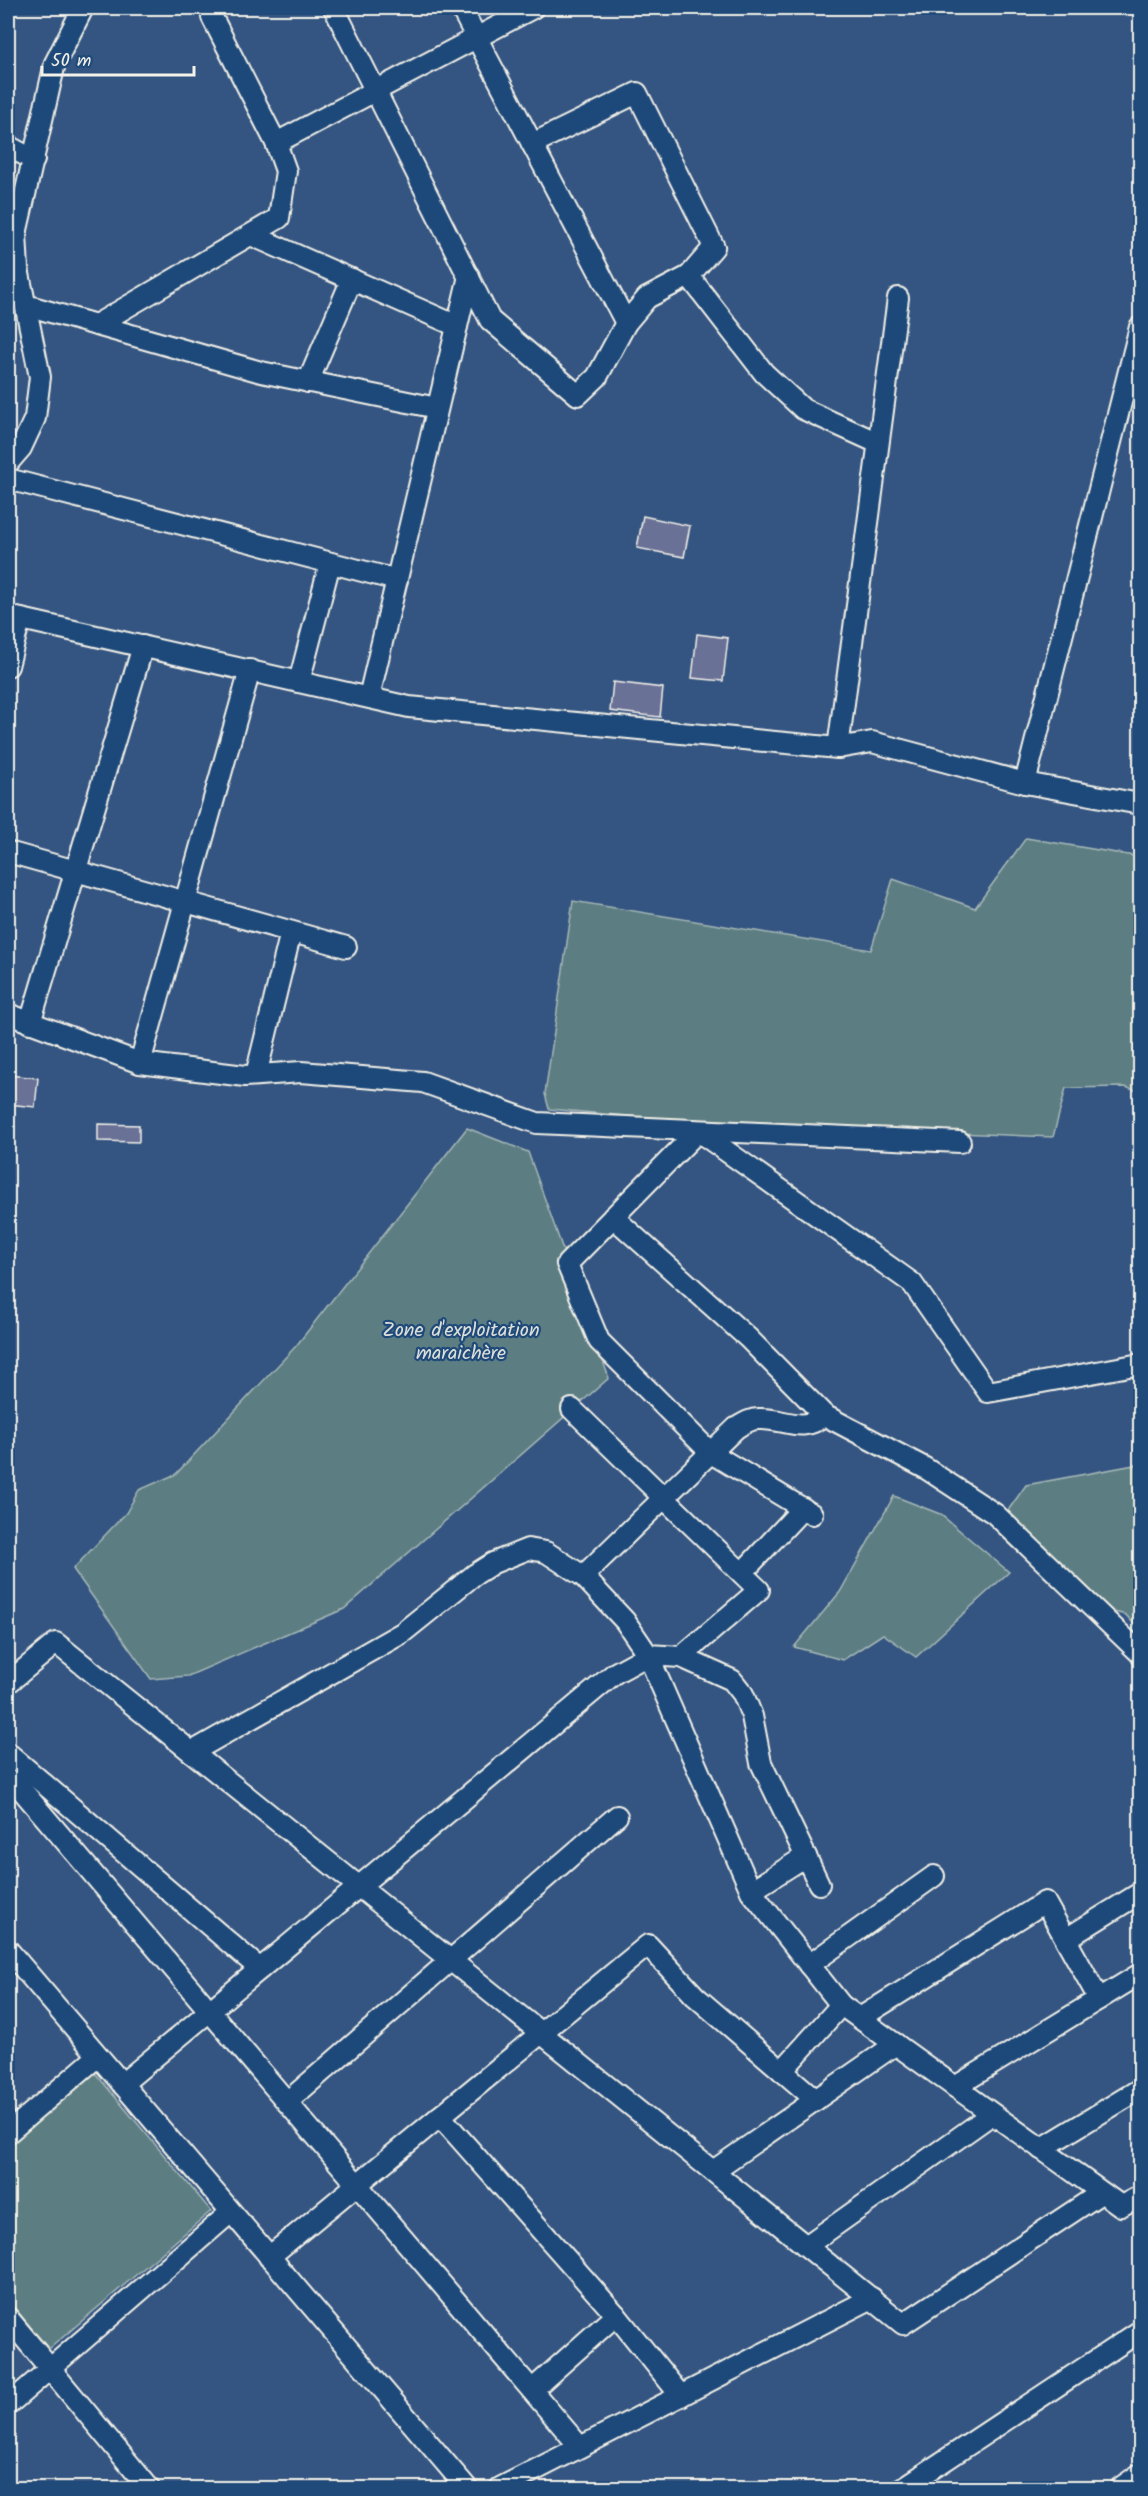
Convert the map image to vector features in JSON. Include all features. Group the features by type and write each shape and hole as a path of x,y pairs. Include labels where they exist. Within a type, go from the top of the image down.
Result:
{"street":[{"path":"8,463 21,448 34,418 40,377 18,269 16,234 55,63 83,8"},
{"path":"96,326 279,218 286,171 276,143 212,17 214,8"},
{"path":"334,8 490,320 578,395 597,377 626,323 647,297 689,276 714,247 637,93 532,144"},
{"path":"461,8 626,323"},
{"path":"276,143 533,8"},
{"path":"8,146 34,160"},
{"path":"251,235 457,326"},
{"path":"369,697 469,276"},
{"path":"689,276 764,373 803,409 878,442"},
{"path":"309,382 352,279"},
{"path":"838,748 898,298"},
{"path":"26,305 261,372 437,408"},
{"path":"1025,783 1140,327"},
{"path":"8,479 397,580"},
{"path":"299,681 330,563"},
{"path":"8,666 14,618 409,706 838,748 872,742 1025,783 1140,804"},
{"path":"30,1023 143,646"},
{"path":"140,1063 250,670"},
{"path":"8,852 346,947"},
{"path":"256,1075 291,932"},
{"path":"8,1014 140,1063 256,1075 302,1072 423,1082 537,1123 960,1142"},
{"path":"698,1131 567,1264 599,1341 711,1453 807,1511 742,1573"},
{"path":"698,1131 912,1283 988,1392 1140,1364"},
{"path":"613,1217 748,1338 824,1416 925,1468 995,1514 1140,1653"},
{"path":"572,1409 759,1590 681,1657"},
{"path":"583,1576 736,1428 759,1419 802,1426 816,1423 824,1416"},
{"path":"192,1752 402,1633 474,1575 493,1563 528,1549 546,1552 583,1576 625,1621 648,1655 752,1891 841,2005 1120,2206 1140,2196"},
{"path":"8,1683 56,1643 903,2324 1101,2193"},
{"path":"122,2084 615,1673 648,1655 681,1657 719,1672 732,1680 743,1694 756,1731 761,1763 819,1884"},
{"path":"8,1753 17,1781 209,2011 580,2447"},
{"path":"17,1781 260,1969"},
{"path":"287,2102 617,1816"},
{"path":"752,1891 806,1856"},
{"path":"809,1965 934,1876"},
{"path":"1066,1939 1140,1893"},
{"path":"860,2019 1045,1902 1099,1999"},
{"path":"269,2257 648,1945 695,1996 816,2100"},
{"path":"8,1950 467,2488"},
{"path":"955,2087 1140,1974"},
{"path":"782,2071 841,2005"},
{"path":"713,2171 896,2044"},
{"path":"8,2133 98,2056"},
{"path":"1041,2149 1140,2089"},
{"path":"806,2246 992,2114"},
{"path":"440,2116 616,2316 681,2396"},
{"path":"8,2405 231,2212"},
{"path":"500,2488 872,2298"},
{"path":"532,2390 616,2316"},
{"path":"8,2318 149,2488"},
{"path":"903,2488 1140,2331"}],"green space":[{"path":"1026,838 1140,857 1140,1092 1125,1087 1066,1088 1053,1137 707,1123 549,1109 545,1094 573,901 871,950 893,879 975,908"},
{"name":"Zone d'exploitation maraichère","path":"467,1128 528,1152 609,1378 344,1609 188,1676 151,1679 73,1569 126,1513 139,1490 176,1474 296,1346"},
{"path":"1140,1464 1140,1631 1126,1615 1094,1607 1002,1519 1026,1485"},
{"path":"894,1496 940,1514 1009,1572 916,1657 883,1634 843,1660 794,1647 840,1592"},
{"path":"95,2073 211,2211 49,2349 8,2300 8,2147"}],"building":[{"path":"643,516 690,526 684,557 637,548"},
{"path":"697,634 728,638 723,681 692,678"},
{"path":"613,682 663,688 660,717 610,711"},
{"path":"8,1075 38,1078 35,1107 8,1104"},
{"path":"98,1124 139,1125 139,1142 98,1141"}]}
